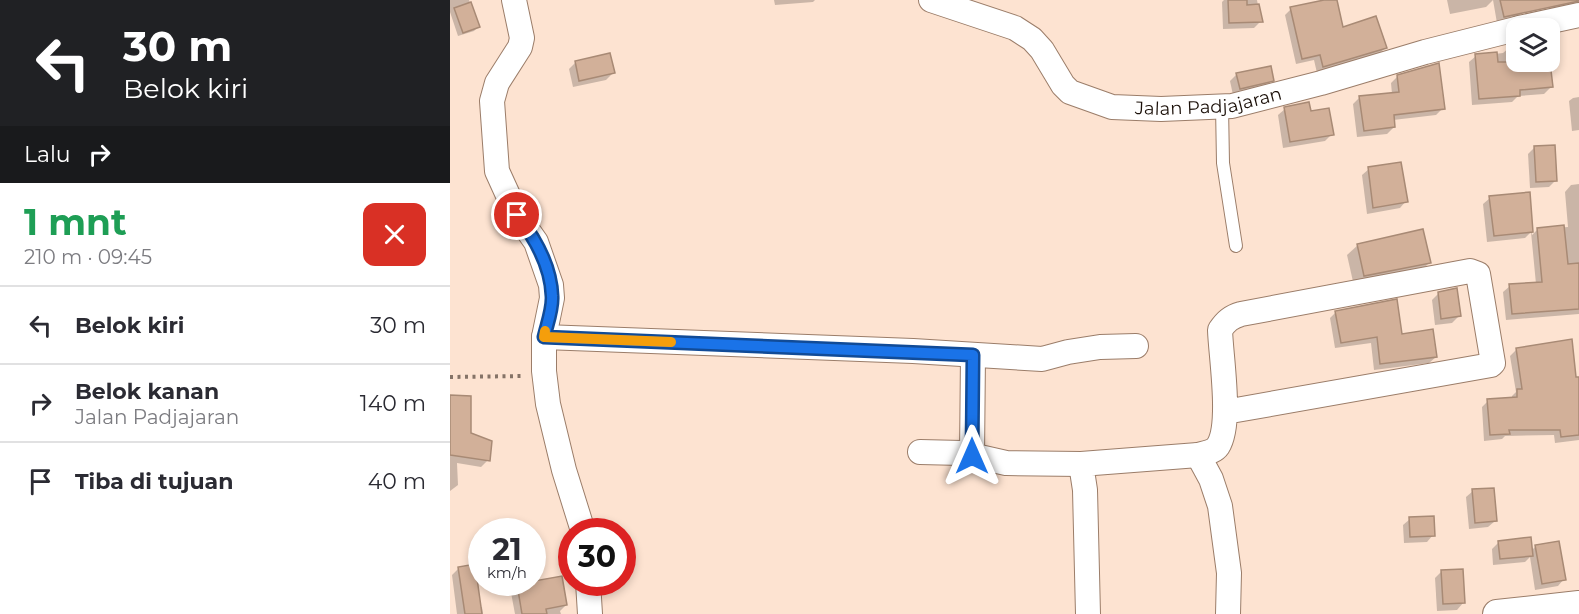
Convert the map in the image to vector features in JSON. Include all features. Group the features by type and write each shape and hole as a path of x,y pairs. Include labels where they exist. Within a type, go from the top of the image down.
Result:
{"street":[{"path":"514,0 522,38 520,47 497,83 492,101 497,171 517,215 536,242 551,285 552,298 544,337 548,404 564,470 579,518"},
{"name":"Jalan Padjajaran","path":"930,0 1015,28 1032,39 1042,50 1063,85 1081,97 1112,107 1161,109 1232,106 1321,83 1425,51 1506,32"},
{"name":"Jalan Padjajaran","path":"1560,19 1579,15"},
{"path":"920,452 962,453 1006,464 1081,464 1214,451 1223,434 1225,412 1220,330 1232,317 1470,271 1478,274 1493,363 1491,365 1225,412"},
{"path":"544,337 1042,359 1089,349 1136,346"},
{"path":"972,456 973,355"},
{"path":"1197,454 1211,479 1220,506 1229,573 1228,614"},
{"path":"1081,464 1085,490 1088,614"},
{"path":"589,596 590,614"},
{"path":"1497,614 1579,605"}],"lane":[{"path":"1222,106 1223,163 1236,246"}],"path":[{"path":"450,376 545,376"}],"building":[{"path":"1228,0 1247,0 1247,5 1259,4 1263,22 1229,23"},
{"path":"1324,0 1337,0 1343,27 1376,16 1387,48 1323,67 1320,55 1302,59 1290,7"},
{"path":"1500,0 1579,0 1579,1 1504,17"},
{"path":"471,2 480,27 463,33 454,8"},
{"path":"1497,52 1498,62 1506,62 1506,72 1551,72 1553,87 1520,90 1520,96 1479,99 1475,54"},
{"path":"610,53 615,73 579,81 575,61"},
{"path":"1439,63 1445,109 1394,115 1395,127 1364,131 1359,96 1399,92 1397,75"},
{"path":"1271,66 1274,81 1240,89 1236,73"},
{"path":"1309,102 1311,111 1329,108 1334,135 1290,142 1284,107"},
{"path":"1555,145 1557,181 1536,182 1534,146"},
{"path":"1401,162 1408,202 1373,208 1368,167"},
{"path":"1530,192 1533,232 1494,236 1489,196"},
{"path":"1564,225 1568,264 1579,263 1579,309 1512,314 1509,284 1542,282 1537,228"},
{"path":"1423,229 1431,263 1364,276 1357,244"},
{"path":"1457,288 1461,316 1441,319 1438,292"},
{"path":"1397,299 1402,334 1433,329 1437,357 1380,364 1377,337 1341,343 1335,311"},
{"path":"1572,339 1576,377 1579,377 1579,435 1561,437 1560,430 1509,430 1510,434 1490,435 1487,399 1517,397 1517,389 1522,389 1516,348"},
{"path":"450,395 471,396 471,433 492,441 490,461 450,455"},
{"path":"1494,488 1497,521 1475,523 1472,489"},
{"path":"1434,516 1435,536 1410,537 1409,517"},
{"path":"1531,537 1533,556 1500,559 1498,541"},
{"path":"1559,541 1566,580 1542,584 1535,545"},
{"path":"468,565 468,596 479,596 482,614 465,614 458,567"},
{"path":"1463,569 1465,603 1443,604 1441,570"},
{"path":"558,577 558,596 565,596 567,605 546,609 547,614 522,614 519,596 546,596 546,579"}],"slow traffic":[{"path":"545,331 544,337 671,342"}],"route":[{"path":"517,215 536,242 551,285 552,298 544,337 973,355 972,456"}]}
